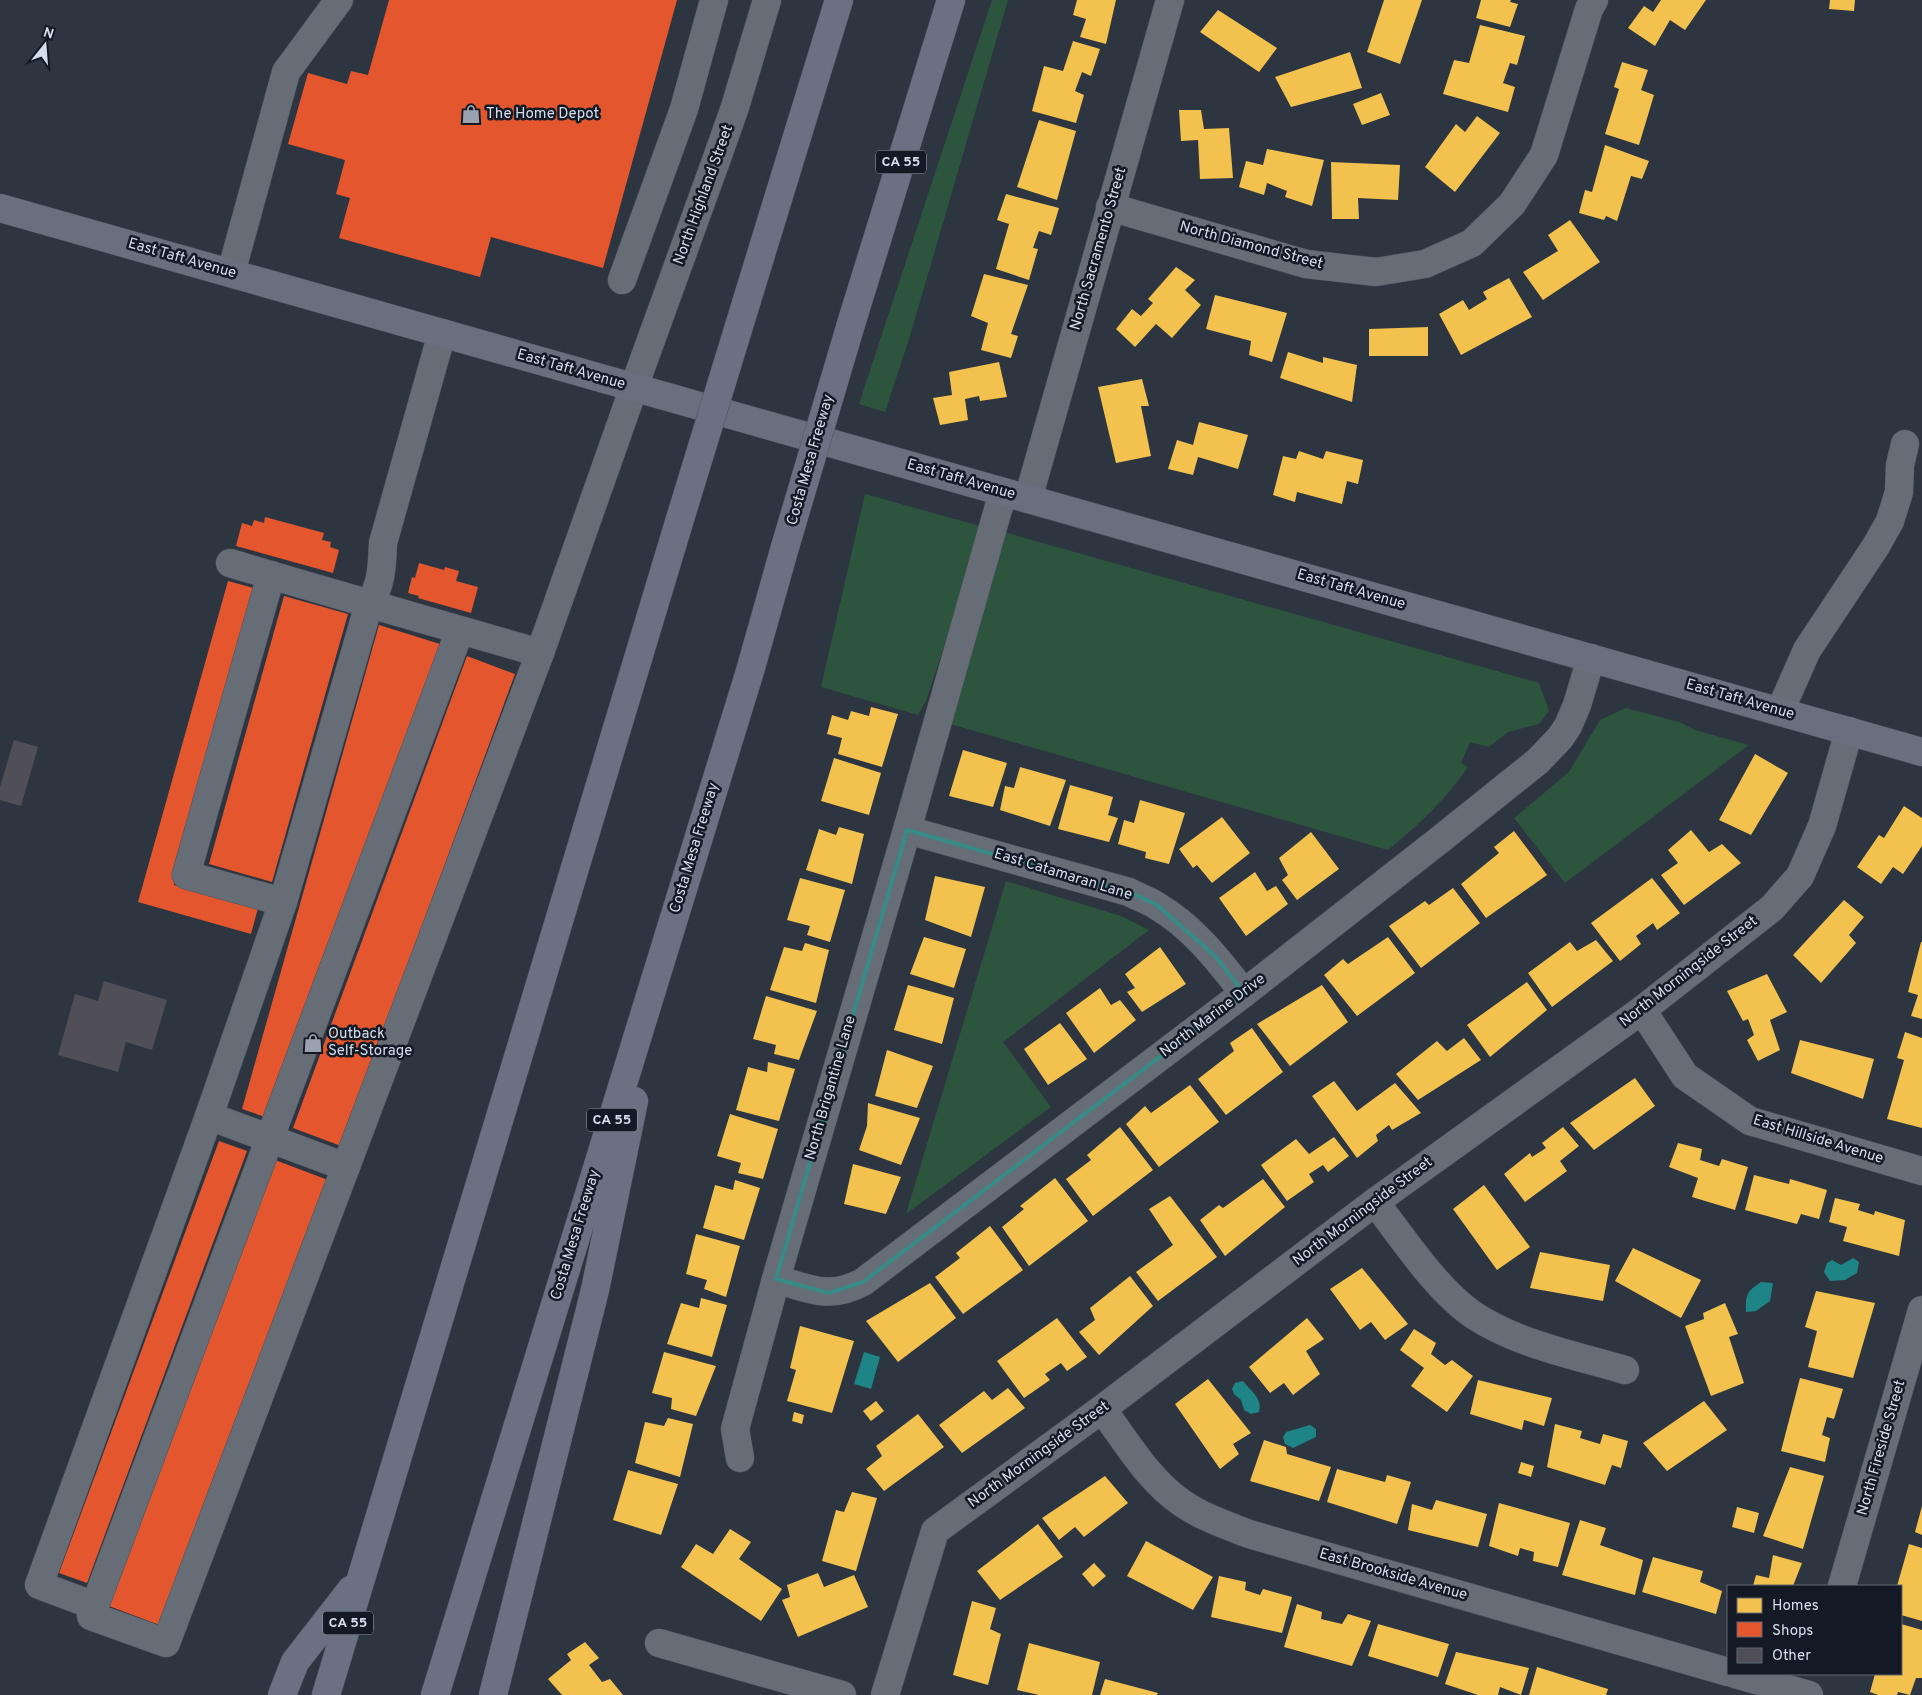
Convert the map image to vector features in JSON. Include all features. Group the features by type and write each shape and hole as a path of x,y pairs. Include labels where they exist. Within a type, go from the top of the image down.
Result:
{"highway":[{"name":"CA 55","path":"326,1695 680,519 839,0"},
{"name":"Costa Mesa Freeway","path":"435,1693 750,671 850,324 950,0"},
{"path":"493,1695 595,1290 669,935"},
{"path":"282,1695 295,1662 361,1577"}],"main road":[{"name":"East Taft Avenue","path":"0,208 1922,752"}],"street":[{"path":"231,274 286,72 339,0"},
{"path":"622,280 684,110 714,0"},
{"name":"North Highland Street","path":"95,1606 91,1616 166,1643 540,653 726,133 767,0"},
{"name":"North Sacramento Street","path":"937,720 1015,495 1110,207 1170,0"},
{"name":"North Diamond Street","path":"1110,207 1306,264 1376,272 1425,264 1472,243 1512,204 1544,155 1571,66 1594,0"},
{"path":"442,333 383,543 382,575 377,592 369,604 283,902 209,1116 39,1585 95,1606 460,630"},
{"path":"1780,712 1807,650 1876,546 1890,521 1899,492 1900,464 1905,444"},
{"path":"230,563 540,653"},
{"path":"271,576 186,875 283,902"},
{"name":"North Marine Drive","path":"776,1279 829,1293 849,1290 863,1282 1244,993 1430,848 1550,749 1568,726 1577,705 1591,658"},
{"name":"North Brigantine Lane","path":"740,1458 735,1429 776,1279 907,830 937,720"},
{"name":"North Morningside Street","path":"885,1695 934,1530 1102,1409 1375,1202 1642,1010 1772,908 1800,876 1822,826 1849,731"},
{"name":"East Catamaran Lane","path":"907,830 1129,892 1157,906 1187,929 1215,956 1244,993"},
{"name":"East Hillside Avenue","path":"1642,1010 1685,1076 1750,1121 1922,1171"},
{"path":"209,1116 346,1167"},
{"path":"1375,1202 1442,1288 1471,1314 1507,1334 1625,1370"},
{"name":"North Fireside Street","path":"1842,1585 1922,1310"},
{"name":"East Brookside Avenue","path":"1102,1409 1154,1479 1181,1503 1210,1519 1249,1534 1727,1672"},
{"path":"659,1643 842,1695"},
{"path":"1739,1675 1809,1695 1816,1675"}],"highlighted area":[{"path":"907,830 1129,892 1157,905 1215,956 1244,993 863,1282 829,1293 776,1279"}],"shaded area":[{"path":"992,0 1008,0 910,336 885,412 859,404"},
{"path":"865,494 980,526 963,589 926,701 918,715 821,687"},
{"path":"1004,532 1539,683 1549,711 1539,724 1508,732 1489,747 1470,742 1461,763 1468,767 1459,780 1431,812 1388,850 947,723"},
{"path":"1626,708 1679,722 1695,730 1749,745 1565,883 1514,818 1569,772 1600,720"},
{"path":"1006,881 1121,916 1149,930 1003,1042 1051,1107 906,1214"},
{"path":"1853,1258 1859,1262 1857,1273 1845,1280 1830,1281 1824,1272 1827,1263 1832,1260 1841,1265"},
{"path":"1761,1282 1773,1283 1770,1301 1756,1311 1746,1312 1748,1294"},
{"path":"864,1352 880,1357 871,1389 854,1384"},
{"path":"1243,1381 1258,1399 1259,1412 1251,1414 1244,1410 1241,1400 1234,1394 1232,1389 1235,1383"},
{"path":"1310,1425 1316,1429 1316,1437 1293,1448 1285,1444 1283,1437 1286,1432"}],"building: Homes":[{"path":"1077,0 1116,0 1106,44 1080,37 1086,19 1073,15"},
{"path":"1384,0 1422,0 1400,64 1367,52"},
{"path":"1481,0 1511,0 1510,2 1518,4 1510,27 1476,18"},
{"path":"1661,0 1706,0 1685,30 1670,20 1655,46 1628,28 1644,6 1653,12"},
{"path":"1830,0 1855,0 1854,11 1829,9"},
{"path":"1218,10 1277,48 1259,72 1200,32"},
{"path":"1480,25 1525,36 1517,65 1510,63 1503,83 1515,87 1508,112 1443,94 1454,60 1469,63"},
{"path":"1073,41 1100,49 1091,76 1082,72 1075,91 1084,95 1076,123 1032,111 1044,66 1063,71"},
{"path":"1350,52 1362,88 1291,107 1275,77"},
{"path":"1622,62 1648,70 1641,90 1654,95 1639,145 1605,134 1619,89 1614,87"},
{"path":"1381,93 1390,115 1362,125 1353,104"},
{"path":"1179,110 1201,110 1204,129 1229,128 1233,178 1200,179 1198,140 1181,141"},
{"path":"1477,116 1500,133 1455,192 1425,167 1456,124 1465,132"},
{"path":"1039,120 1076,131 1057,200 1017,187"},
{"path":"1605,145 1649,161 1642,179 1631,176 1617,221 1606,216 1604,220 1579,213 1585,190 1592,192"},
{"path":"1267,149 1324,160 1312,206 1285,197 1287,191 1267,183 1264,195 1239,187 1246,161 1263,165"},
{"path":"1331,162 1400,165 1398,200 1358,198 1359,219 1332,219"},
{"path":"1006,194 1059,208 1051,235 1039,231 1033,248 1038,249 1029,280 996,269 1009,224 997,220"},
{"path":"1570,220 1600,262 1543,300 1523,272 1558,251 1548,235"},
{"path":"1176,267 1195,280 1185,290 1201,305 1172,338 1156,324 1135,347 1116,329 1132,309 1141,316 1153,303 1148,299"},
{"path":"984,274 1028,285 1011,334 1018,336 1011,358 981,350 988,323 971,316"},
{"path":"1509,278 1532,317 1461,355 1439,314 1463,300 1469,310 1487,299 1483,292"},
{"path":"1215,295 1287,313 1272,362 1249,355 1251,341 1206,329"},
{"path":"1428,327 1428,356 1369,356 1369,329"},
{"path":"1288,352 1323,363 1323,357 1357,365 1352,402 1280,378"},
{"path":"999,362 1007,397 980,401 979,396 965,399 968,420 940,425 933,398 952,395 949,372"},
{"path":"1142,379 1149,406 1141,406 1151,456 1116,463 1098,387"},
{"path":"1199,422 1248,435 1238,469 1198,457 1193,475 1168,469 1177,440 1193,445"},
{"path":"1299,451 1323,459 1326,451 1363,460 1358,484 1347,481 1342,504 1297,492 1295,502 1273,495 1283,456 1296,459"},
{"path":"871,707 898,714 882,767 838,754 842,738 827,734 832,715 848,720 851,711 869,716"},
{"path":"963,750 1007,763 993,807 949,796"},
{"path":"1755,754 1788,773 1751,835 1719,820"},
{"path":"834,758 881,773 869,815 821,801"},
{"path":"1020,767 1066,780 1050,826 1000,810 1005,786 1014,788"},
{"path":"1070,785 1113,797 1108,815 1118,818 1109,842 1058,829"},
{"path":"1140,800 1185,813 1169,864 1145,858 1146,852 1118,844 1124,820 1134,823"},
{"path":"1904,806 1922,818 1922,846 1903,874 1893,867 1881,884 1857,867 1879,835 1884,838"},
{"path":"1222,817 1250,853 1212,883 1197,865 1193,868 1179,849"},
{"path":"839,827 864,834 852,884 806,870 819,829 836,835"},
{"path":"1691,830 1709,852 1722,844 1741,863 1684,905 1661,875 1678,863 1668,850"},
{"path":"1514,831 1547,875 1486,918 1461,884 1499,853 1494,847"},
{"path":"1311,832 1339,869 1297,900 1282,880 1288,875 1279,858"},
{"path":"1255,872 1267,891 1276,886 1288,904 1246,936 1219,898"},
{"path":"935,876 985,887 971,937 925,920"},
{"path":"800,878 845,890 830,942 807,935 810,926 787,920"},
{"path":"1652,878 1680,913 1657,930 1653,923 1636,936 1641,944 1620,961 1591,923"},
{"path":"1453,888 1480,923 1421,968 1389,926 1425,901 1429,905"},
{"path":"1844,900 1864,917 1849,935 1856,943 1821,983 1793,955"},
{"path":"924,937 966,949 954,988 910,974"},
{"path":"1388,937 1415,973 1357,1016 1324,975 1343,959 1348,964"},
{"path":"1596,940 1613,961 1552,1007 1528,973 1570,942 1577,951"},
{"path":"1921,942 1922,1019 1911,1016 1918,995 1908,992"},
{"path":"805,943 829,950 816,1003 770,990 784,947 802,951"},
{"path":"1160,947 1186,984 1142,1012 1127,992 1135,988 1125,974"},
{"path":"1767,974 1787,1012 1770,1020 1780,1050 1758,1061 1747,1040 1754,1035 1748,1019 1743,1021 1727,991"},
{"path":"1527,982 1547,1010 1490,1057 1467,1025"},
{"path":"908,985 954,998 942,1044 894,1030"},
{"path":"1322,985 1348,1022 1290,1066 1257,1024"},
{"path":"1100,988 1111,1005 1120,1000 1136,1020 1094,1053 1066,1013"},
{"path":"766,996 817,1011 799,1060 774,1054 776,1045 753,1039"},
{"path":"1060,1023 1087,1059 1048,1085 1024,1049"},
{"path":"1252,1028 1283,1072 1226,1115 1198,1079 1234,1051 1230,1043"},
{"path":"1905,1032 1922,1038 1922,1128 1887,1119 1904,1060 1897,1058"},
{"path":"1464,1038 1481,1060 1418,1100 1396,1074 1437,1041 1447,1051"},
{"path":"1800,1040 1874,1059 1863,1099 1791,1073"},
{"path":"887,1050 933,1066 917,1108 875,1096"},
{"path":"768,1062 795,1069 779,1121 736,1110 748,1067 767,1072"},
{"path":"1635,1078 1655,1106 1594,1150 1570,1123"},
{"path":"1334,1081 1357,1111 1395,1083 1421,1113 1392,1130 1389,1125 1376,1135 1378,1141 1357,1158 1312,1096"},
{"path":"1190,1085 1219,1122 1159,1167 1126,1124 1145,1106 1151,1113"},
{"path":"868,1103 920,1118 901,1165 859,1150 867,1126"},
{"path":"730,1114 778,1129 763,1179 738,1173 741,1163 717,1156"},
{"path":"1120,1127 1153,1170 1093,1216 1066,1179 1091,1160 1087,1155"},
{"path":"1563,1127 1579,1146 1560,1161 1567,1171 1525,1202 1504,1174 1530,1153 1532,1157 1546,1148 1542,1143"},
{"path":"1334,1137 1349,1156 1328,1172 1323,1165 1309,1174 1314,1182 1287,1201 1261,1165 1296,1139 1309,1154"},
{"path":"1678,1143 1702,1149 1700,1160 1719,1166 1722,1159 1748,1167 1735,1210 1692,1197 1698,1178 1669,1167"},
{"path":"853,1164 901,1177 886,1214 844,1204"},
{"path":"1754,1175 1789,1184 1790,1179 1827,1190 1819,1219 1801,1214 1797,1224 1745,1210"},
{"path":"1055,1178 1088,1221 1029,1266 1002,1227 1024,1209 1020,1206"},
{"path":"1263,1179 1285,1207 1225,1256 1200,1220 1219,1205 1223,1208"},
{"path":"735,1180 760,1188 744,1240 703,1228 715,1185 733,1190"},
{"path":"1484,1185 1530,1247 1497,1270 1453,1209"},
{"path":"1170,1196 1217,1257 1158,1301 1136,1272 1173,1245 1149,1209"},
{"path":"1835,1198 1860,1204 1858,1210 1874,1215 1875,1211 1905,1220 1899,1256 1843,1241 1847,1227 1829,1222"},
{"path":"990,1226 1023,1270 963,1314 935,1277 960,1258 956,1253"},
{"path":"696,1234 740,1246 726,1297 704,1289 707,1280 686,1274"},
{"path":"1633,1248 1701,1280 1681,1318 1615,1281"},
{"path":"1540,1252 1610,1265 1603,1301 1530,1288"},
{"path":"1362,1268 1408,1324 1385,1340 1371,1322 1360,1330 1330,1289"},
{"path":"1130,1276 1153,1306 1099,1355 1079,1332 1095,1320 1090,1308"},
{"path":"930,1283 956,1318 898,1362 866,1321"},
{"path":"1816,1291 1875,1303 1853,1378 1808,1367 1817,1331 1805,1327"},
{"path":"701,1298 727,1305 712,1357 667,1344 681,1303 699,1308"},
{"path":"1725,1303 1738,1334 1729,1337 1744,1383 1711,1396 1685,1326 1704,1319 1703,1313"},
{"path":"1057,1318 1087,1357 1067,1371 1061,1363 1045,1374 1050,1380 1024,1398 997,1361"},
{"path":"1307,1318 1324,1339 1306,1351 1320,1374 1293,1395 1284,1383 1270,1393 1249,1367"},
{"path":"800,1326 854,1341 832,1413 787,1401 796,1370 790,1368"},
{"path":"1414,1329 1436,1343 1431,1354 1445,1365 1452,1360 1473,1376 1447,1412 1411,1386 1424,1368 1400,1350"},
{"path":"664,1352 716,1366 696,1416 671,1409 672,1398 652,1393"},
{"path":"1800,1378 1843,1389 1834,1419 1827,1417 1822,1435 1830,1438 1825,1462 1781,1451"},
{"path":"1208,1379 1251,1433 1233,1444 1239,1454 1220,1469 1175,1404"},
{"path":"1478,1380 1552,1398 1544,1426 1524,1420 1522,1430 1470,1414"},
{"path":"1008,1388 1025,1408 962,1453 939,1425 984,1391 992,1400"},
{"path":"876,1401 884,1411 871,1421 863,1411"},
{"path":"1704,1401 1727,1430 1667,1471 1643,1443"},
{"path":"794,1412 804,1415 802,1424 792,1421"},
{"path":"918,1414 944,1447 884,1491 866,1469 882,1456 876,1446"},
{"path":"668,1418 693,1424 680,1477 635,1463 645,1422 664,1426"},
{"path":"1555,1424 1582,1431 1580,1438 1600,1444 1603,1434 1628,1441 1621,1468 1612,1465 1605,1485 1547,1467"},
{"path":"1264,1440 1286,1447 1287,1454 1331,1467 1319,1501 1250,1481"},
{"path":"1521,1462 1534,1466 1531,1477 1518,1473"},
{"path":"1790,1467 1824,1476 1803,1549 1763,1536"},
{"path":"1337,1469 1385,1482 1387,1475 1411,1482 1397,1524 1327,1502"},
{"path":"628,1470 678,1484 661,1535 613,1520"},
{"path":"1105,1476 1128,1503 1084,1537 1075,1527 1059,1540 1042,1518"},
{"path":"852,1492 877,1498 856,1571 822,1561 836,1510 844,1512"},
{"path":"1436,1500 1487,1514 1478,1547 1408,1530 1412,1504 1432,1510"},
{"path":"1499,1503 1570,1523 1558,1567 1533,1561 1534,1552 1520,1548 1518,1556 1489,1546"},
{"path":"1922,1506 1922,1535 1915,1532"},
{"path":"1737,1507 1759,1513 1754,1533 1732,1527"},
{"path":"1580,1520 1606,1528 1600,1545 1643,1560 1635,1595 1562,1575"},
{"path":"1038,1524 1063,1557 1000,1600 977,1571"},
{"path":"730,1529 751,1542 739,1559 782,1589 761,1621 681,1567 696,1544 713,1554"},
{"path":"1146,1541 1213,1577 1193,1610 1127,1576"},
{"path":"1909,1544 1922,1548 1922,1621 1902,1615 1902,1585 1897,1585"},
{"path":"1773,1555 1802,1563 1793,1585 1753,1585 1756,1575 1769,1578"},
{"path":"1653,1557 1703,1571 1700,1582 1722,1591 1716,1614 1642,1592"},
{"path":"1094,1563 1106,1576 1093,1587 1082,1574"},
{"path":"818,1573 824,1587 854,1575 868,1607 798,1637 782,1600 790,1597 787,1585"},
{"path":"1219,1576 1246,1582 1245,1590 1260,1595 1263,1589 1292,1597 1282,1633 1211,1617"},
{"path":"972,1601 996,1608 990,1629 1001,1634 988,1685 953,1675"},
{"path":"1297,1604 1322,1612 1321,1619 1342,1624 1348,1614 1371,1621 1352,1666 1284,1647"},
{"path":"1378,1624 1449,1644 1438,1677 1368,1656"},
{"path":"1902,1624 1922,1630 1922,1678 1916,1678 1910,1695 1898,1692 1897,1695 1878,1695 1870,1692 1875,1675 1902,1675"},
{"path":"585,1642 599,1658 589,1665 602,1682 610,1679 623,1695 562,1695 548,1679 571,1660 567,1654"},
{"path":"1029,1643 1100,1662 1092,1695 1039,1695 1017,1690"},
{"path":"1456,1652 1529,1668 1521,1695 1500,1687 1498,1695 1478,1695 1445,1684"},
{"path":"1537,1667 1608,1689 1606,1695 1529,1695"},
{"path":"1105,1679 1158,1693 1157,1695 1100,1695"}],"building: Shops":[{"name":"The Home Depot","path":"389,0 677,0 603,268 491,237 480,277 339,238 350,198 336,194 345,160 288,144 308,73 347,84 351,71 368,75"},
{"path":"265,517 324,533 322,540 331,542 330,547 339,550 333,573 236,546 242,523 252,526 254,520 264,523"},
{"path":"419,563 444,570 445,567 459,571 456,581 478,587 471,613 418,598 419,596 408,593 412,577 415,578"},
{"path":"228,581 257,589 174,885 258,908 251,934 138,902"},
{"path":"284,596 348,614 272,882 209,864"},
{"path":"379,625 440,644 265,1117 242,1109"},
{"path":"467,656 515,674 341,1146 293,1128"},
{"path":"219,1141 247,1151 87,1583 59,1573"},
{"path":"275,1160 328,1180 162,1626 109,1606"}],"building: Other":[{"path":"14,740 38,747 21,806 0,800 0,787"},
{"path":"104,981 167,1000 152,1050 126,1042 118,1072 58,1055 75,994 98,1001"}],"place":[{"name":"The Home Depot","path":"471,114"},
{"name":"Outback Self-Storage","path":"313,1043"}]}
